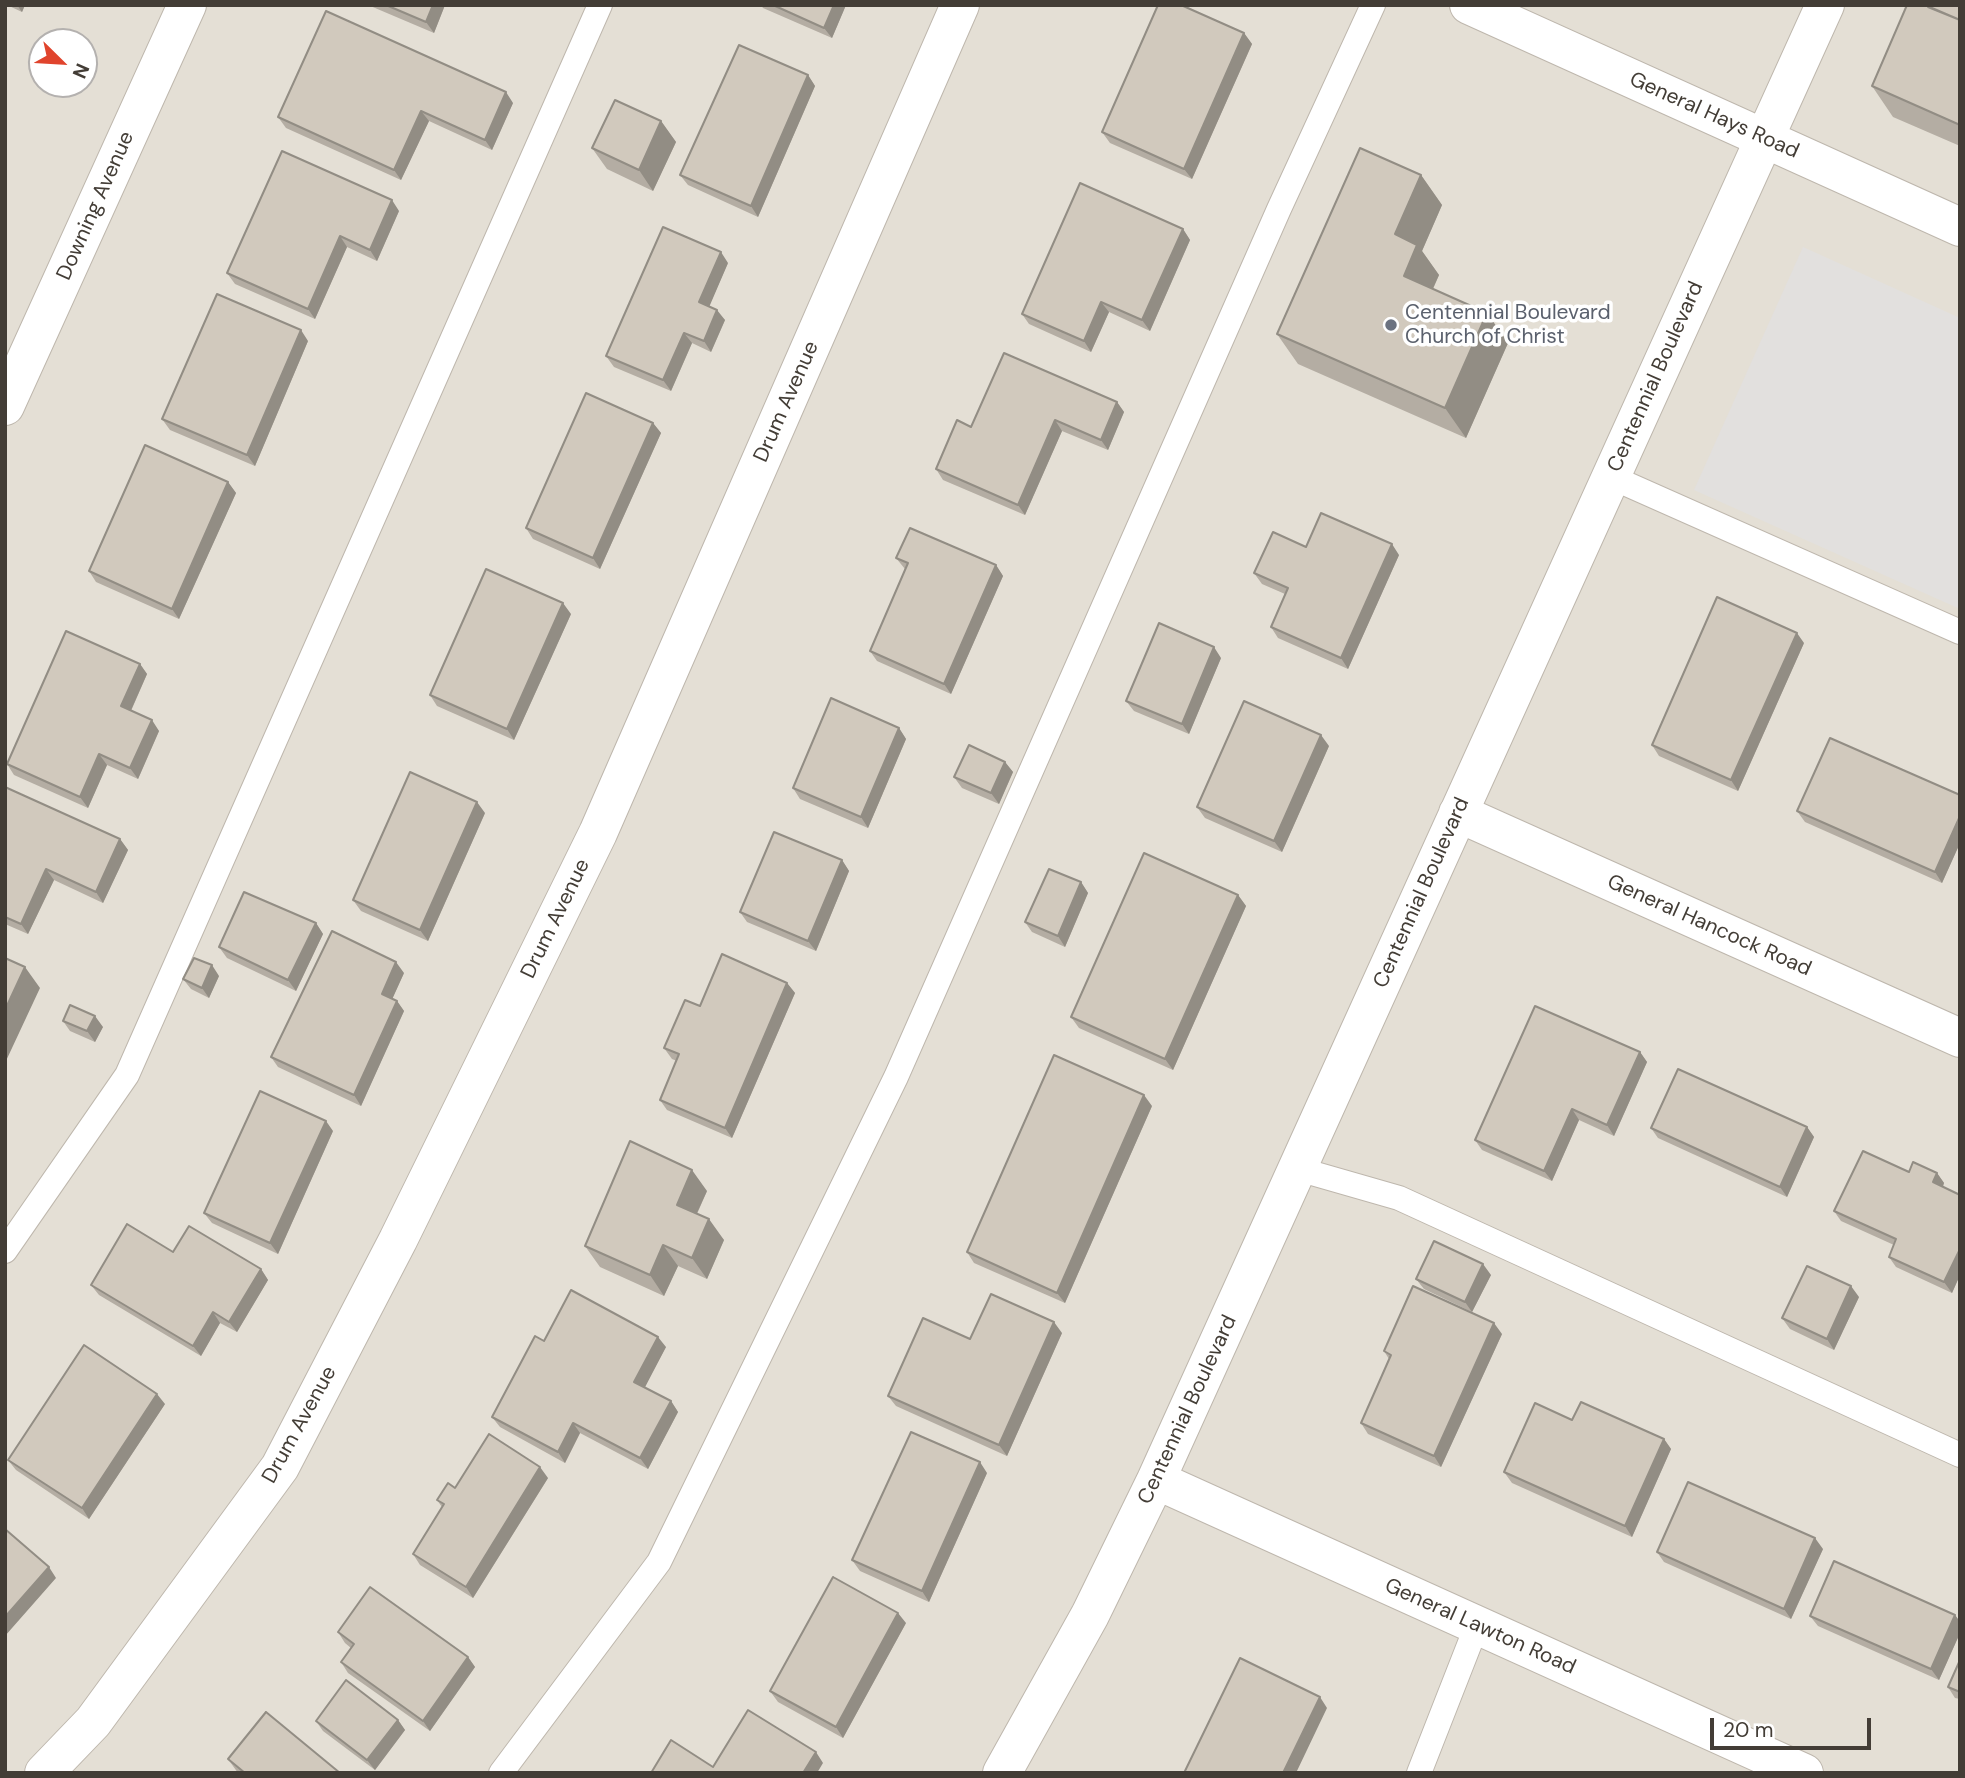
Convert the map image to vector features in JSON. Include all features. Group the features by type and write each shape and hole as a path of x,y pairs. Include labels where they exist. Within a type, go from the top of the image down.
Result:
{"street":[{"name":"Downing Avenue","path":"5,406 187,5"},
{"name":"Drum Avenue","path":"44,1773 93,1722 280,1467 410,1217 600,829 960,5"},
{"name":"General Hays Road","path":"1469,5 1960,227"},
{"name":"Centennial Boulevard","path":"1002,1773 1084,1627 1156,1480 1825,5"},
{"name":"General Hancock Road","path":"1458,813 1960,1038"},
{"name":"General Lawton Road","path":"1156,1480 1804,1773"}],"lane":[{"path":"5,1251 127,1075 600,5"},
{"path":"501,1773 659,1562 896,1077 1274,221 1373,5"},
{"path":"1611,477 1960,632"},
{"path":"1298,1169 1399,1198 1960,1455"},
{"path":"1419,1773 1477,1625"}],"shaded area":[{"path":"5,5 1960,5 1960,1773 5,1773"},
{"path":"1803,247 1960,318 1960,609 1694,490"}],"building":[{"path":"386,5 433,5 426,22"},
{"path":"773,5 834,5 824,28"},
{"path":"1158,5 1181,5 1244,33 1184,169 1102,132"},
{"path":"1907,5 1925,5 1960,20 1960,125 1872,86"},
{"path":"1960,5 1960,20 1928,7"},
{"path":"326,11 506,92 485,140 421,111 394,170 278,117"},
{"path":"739,45 808,75 751,206 680,175"},
{"path":"615,100 661,121 639,170 592,148"},
{"name":"Centennial Boulevard Church of Christ","path":"1360,148 1421,175 1395,234 1417,245 1404,276 1487,313 1445,408 1277,334"},
{"path":"282,151 392,200 370,250 340,236 308,309 227,273"},
{"path":"1080,183 1183,229 1142,320 1101,302 1084,341 1022,314"},
{"path":"663,227 721,252 699,302 717,310 704,341 684,333 663,380 606,356"},
{"path":"217,294 301,330 247,455 162,419"},
{"path":"1004,353 1117,402 1101,440 1055,420 1018,505 936,469 957,420 971,427"},
{"path":"586,393 653,423 593,558 526,528"},
{"path":"145,445 228,482 172,609 89,571"},
{"path":"1321,513 1392,544 1341,658 1271,627 1288,588 1254,573 1273,532 1306,547"},
{"path":"910,528 996,565 944,684 870,651 908,563 896,558"},
{"path":"486,569 563,603 507,729 430,695"},
{"path":"1717,597 1797,633 1731,780 1652,745"},
{"path":"1159,623 1214,647 1182,724 1126,701"},
{"path":"66,631 140,664 121,706 152,720 130,768 99,754 80,797 7,764"},
{"path":"831,698 899,728 861,817 793,788"},
{"path":"1244,701 1321,735 1274,841 1197,807"},
{"path":"1830,738 1960,795 1960,816 1935,872 1797,811"},
{"path":"969,745 1005,762 991,793 954,777"},
{"path":"410,772 477,802 420,930 353,900"},
{"path":"5,787 120,839 96,892 46,869 21,924 5,917"},
{"path":"774,832 842,860 808,941 740,912"},
{"path":"1144,853 1238,895 1165,1059 1071,1017"},
{"path":"1049,869 1081,882 1058,936 1025,922"},
{"path":"244,892 316,923 288,980 219,947"},
{"path":"332,931 396,962 382,994 397,1001 354,1095 271,1057"},
{"path":"722,954 787,983 725,1128 660,1100 679,1054 664,1048 685,1000 700,1006"},
{"path":"5,958 25,967 5,1010"},
{"path":"194,958 212,965 202,988 183,979"},
{"path":"70,1005 95,1016 87,1031 63,1021"},
{"path":"1535,1006 1640,1052 1607,1125 1572,1109 1544,1171 1475,1140"},
{"path":"1054,1055 1144,1095 1057,1293 967,1252"},
{"path":"1678,1069 1807,1127 1780,1187 1651,1128"},
{"path":"260,1091 326,1121 270,1243 204,1213"},
{"path":"630,1141 692,1170 677,1205 709,1219 692,1258 663,1245 650,1275 585,1246"},
{"path":"1863,1151 1909,1172 1913,1162 1937,1173 1933,1182 1960,1195 1960,1249 1944,1282 1889,1257 1896,1239 1834,1211"},
{"path":"127,1224 173,1252 189,1226 261,1269 229,1322 213,1312 193,1346 91,1285"},
{"path":"1434,1241 1483,1264 1465,1302 1416,1279"},
{"path":"1807,1266 1851,1286 1827,1339 1782,1318"},
{"path":"1413,1286 1494,1323 1434,1456 1361,1423 1391,1355 1384,1351"},
{"path":"571,1290 658,1337 634,1382 671,1401 640,1458 573,1423 558,1452 492,1417 535,1336 544,1341"},
{"path":"991,1294 1054,1322 999,1445 888,1396 923,1318 970,1339"},
{"path":"84,1345 157,1394 82,1508 8,1460"},
{"path":"1581,1402 1664,1439 1625,1526 1504,1472 1535,1403 1572,1420"},
{"path":"911,1432 980,1462 922,1591 852,1560"},
{"path":"489,1434 540,1467 466,1587 413,1554 444,1504 437,1500 448,1483 455,1488"},
{"path":"1688,1482 1815,1538 1784,1609 1657,1552"},
{"path":"5,1529 49,1567 5,1617"},
{"path":"1834,1561 1955,1615 1931,1669 1810,1616"},
{"path":"833,1577 898,1613 836,1727 770,1691"},
{"path":"370,1587 468,1657 423,1721 341,1662 354,1644 338,1632"},
{"path":"1240,1658 1320,1697 1283,1773 1184,1773"},
{"path":"1960,1660 1960,1692 1948,1687"},
{"path":"346,1680 398,1720 367,1760 316,1721"},
{"path":"748,1710 816,1752 803,1773 651,1773 671,1740 713,1767"},
{"path":"266,1712 340,1773 245,1773 228,1759"}],"place":[{"name":"Centennial Boulevard Church of Christ","path":"1391,325"}]}
